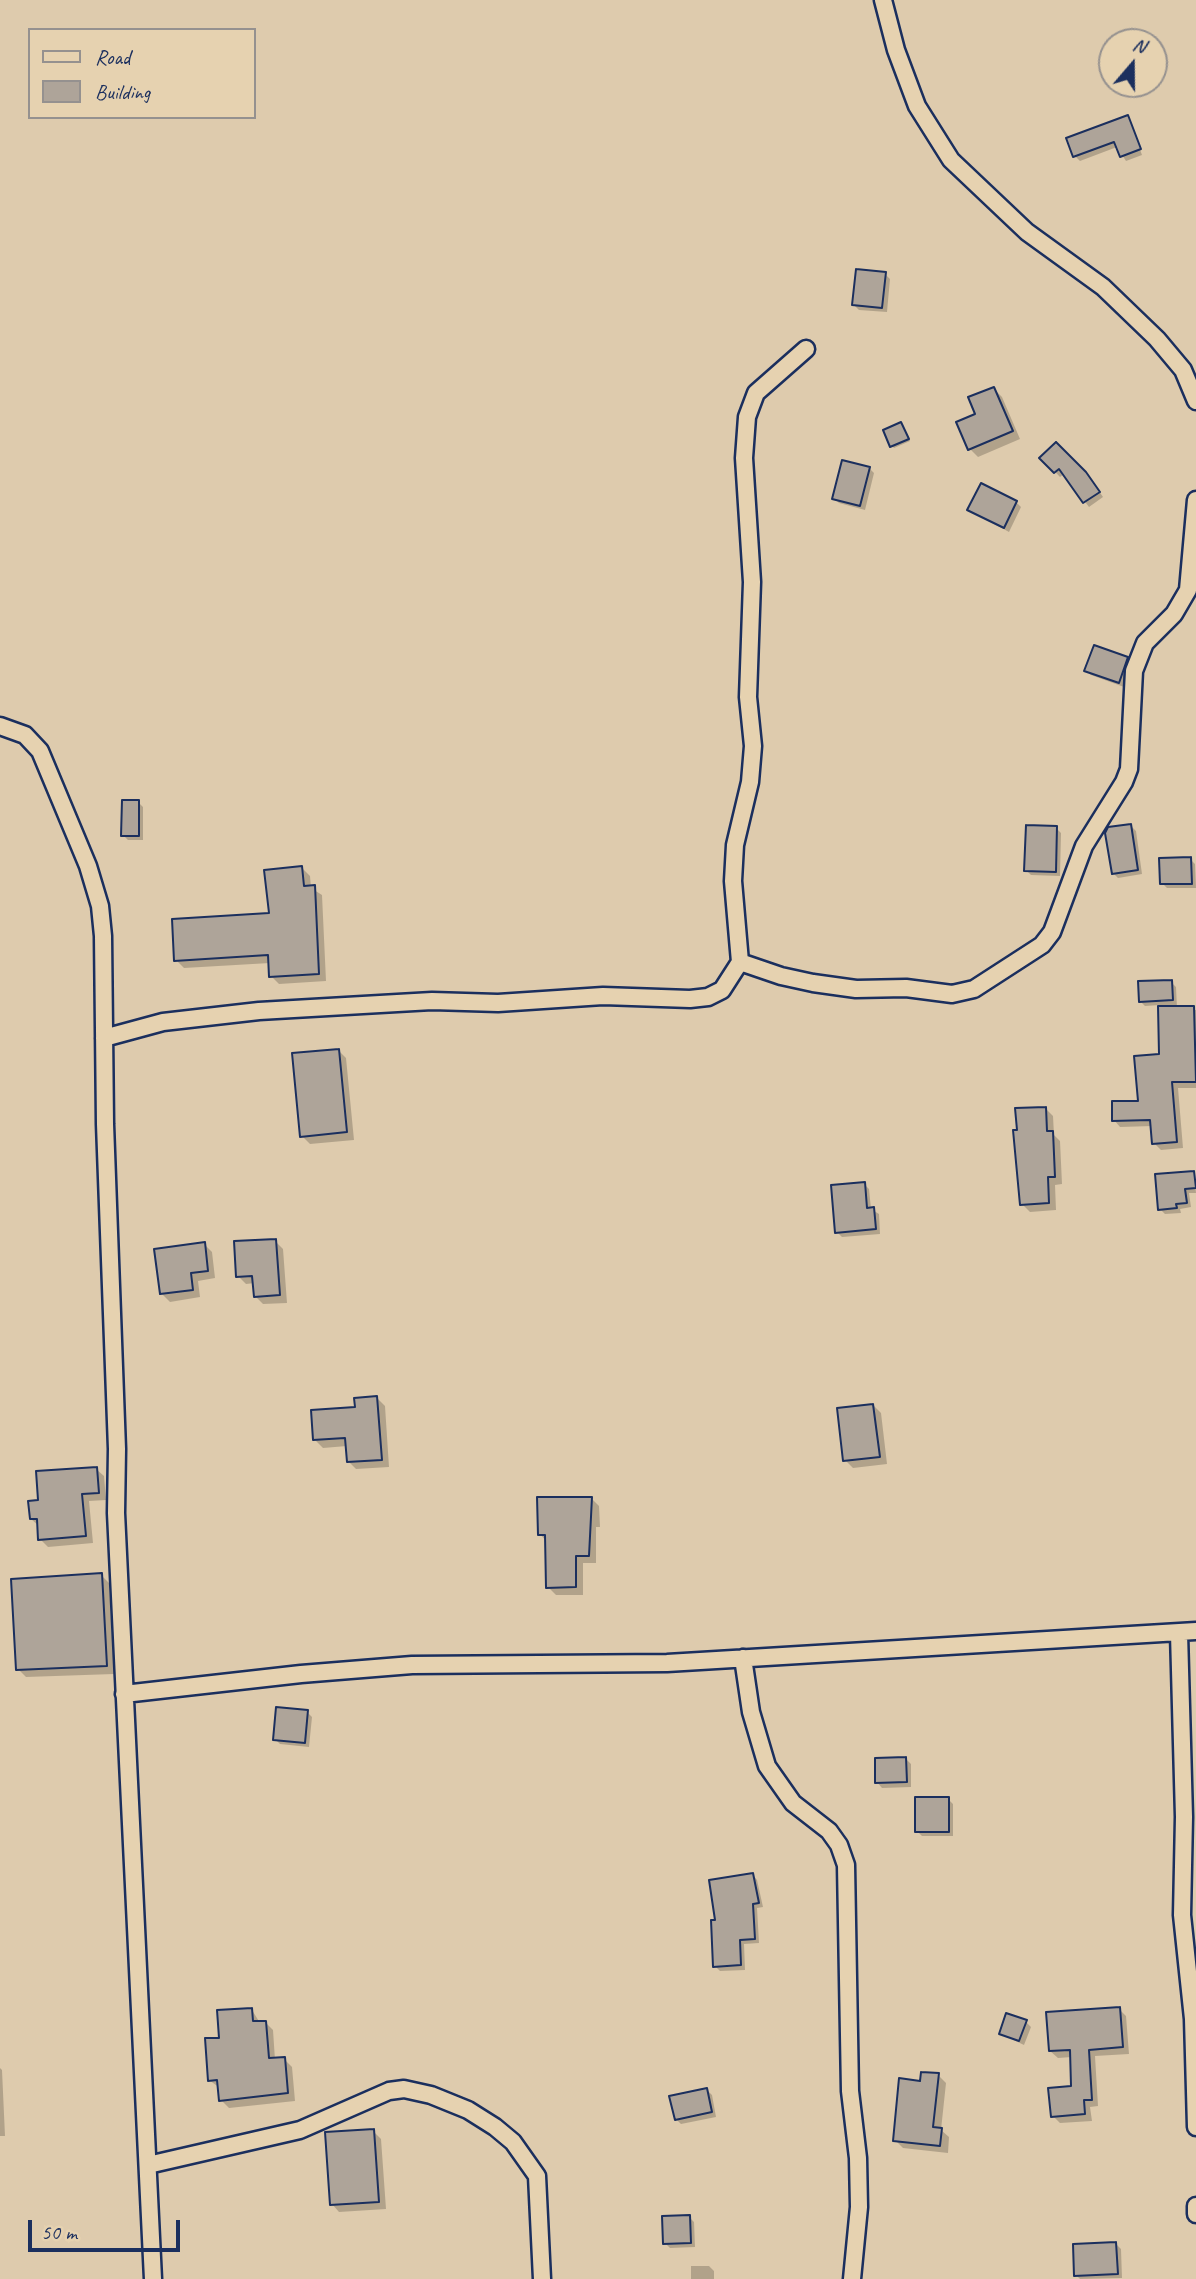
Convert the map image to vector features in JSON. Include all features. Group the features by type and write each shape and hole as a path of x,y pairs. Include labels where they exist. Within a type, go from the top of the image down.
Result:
{"street":[{"path":"883,0 896,50 917,106 950,160 1027,232 1103,287 1157,339 1183,370 1196,401"},
{"path":"104,1038 163,1021 259,1011 432,1001 498,1003 603,996 690,999 708,997 722,990 740,962 733,881 735,845 750,782 753,746 748,697 751,558 744,458 747,417 756,393 806,349"},
{"path":"740,962 781,976 813,983 856,989 906,988 952,994 983,984 1042,945 1052,932 1084,846 1124,782 1129,769 1132,698 1138,655 1145,643 1174,614 1188,590 1196,500"},
{"path":"0,726 25,735 40,751 88,866 100,906 103,936 117,1449 116,1513 153,2279"},
{"path":"124,1694 301,1674 412,1665 561,1666 1188,1632 1183,1765 1182,1915 1193,2020 1196,2127"},
{"path":"743,1658 751,1712 767,1766 793,1802 829,1830 839,1845 846,1865 850,2091 858,2158 859,2207 852,2279"},
{"path":"148,2165 300,2130 389,2091 404,2089 431,2095 468,2110 495,2127 513,2142 537,2176 542,2279"},
{"path":"1196,2206 1196,2214"}],"building":[{"path":"1128,115 1141,149 1120,157 1114,142 1073,157 1066,138"},
{"path":"856,269 886,272 882,308 852,305"},
{"path":"994,387 1013,431 968,450 956,422 975,414 968,397"},
{"path":"901,422 909,439 890,447 883,430"},
{"path":"1056,442 1086,472 1100,492 1083,503 1059,469 1054,473 1039,458"},
{"path":"842,460 870,467 860,506 832,499"},
{"path":"981,483 1017,501 1004,528 967,510"},
{"path":"1094,645 1128,657 1119,683 1084,671"},
{"path":"122,800 139,800 139,836 121,836"},
{"path":"1131,824 1138,870 1112,874 1105,833 1108,827"},
{"path":"1026,825 1057,826 1056,872 1024,871"},
{"path":"1191,857 1192,884 1160,884 1159,858"},
{"path":"302,866 304,886 315,885 319,974 269,977 268,955 174,961 172,919 269,913 264,870"},
{"path":"1172,980 1173,1000 1139,1002 1138,981"},
{"path":"1158,1006 1194,1006 1196,1082 1172,1082 1177,1142 1152,1144 1150,1120 1112,1121 1112,1101 1138,1101 1134,1056 1159,1054"},
{"path":"339,1049 347,1132 300,1137 292,1053"},
{"path":"1046,1107 1047,1131 1053,1131 1055,1177 1048,1177 1049,1203 1020,1205 1013,1130 1017,1130 1015,1108"},
{"path":"1194,1171 1196,1188 1185,1189 1187,1203 1176,1204 1177,1208 1158,1210 1155,1174"},
{"path":"865,1182 867,1208 874,1207 876,1229 835,1233 831,1185"},
{"path":"276,1239 280,1295 254,1297 252,1276 236,1277 234,1241"},
{"path":"205,1242 208,1271 191,1273 193,1290 160,1294 154,1249"},
{"path":"377,1396 382,1460 347,1462 345,1438 313,1440 311,1410 355,1407 354,1398"},
{"path":"873,1404 880,1457 843,1461 837,1408"},
{"path":"97,1467 99,1493 82,1494 86,1536 38,1540 37,1519 30,1519 28,1501 38,1500 36,1471"},
{"path":"537,1497 592,1497 589,1556 576,1556 576,1587 546,1588 545,1535 538,1535"},
{"path":"102,1573 107,1666 16,1670 11,1579"},
{"path":"276,1707 308,1710 305,1743 273,1740"},
{"path":"906,1757 907,1782 875,1783 875,1758"},
{"path":"915,1797 949,1797 949,1832 915,1832"},
{"path":"753,1873 759,1903 753,1904 755,1939 740,1940 741,1965 713,1967 711,1920 715,1920 709,1880"},
{"path":"1120,2007 1123,2047 1089,2050 1092,2100 1084,2100 1085,2114 1051,2117 1048,2088 1071,2086 1070,2050 1049,2051 1046,2012"},
{"path":"252,2008 253,2021 266,2021 269,2058 285,2057 288,2093 219,2101 217,2080 208,2081 205,2038 219,2038 217,2010"},
{"path":"1006,2013 1027,2020 1019,2041 999,2034"},
{"path":"921,2072 939,2073 933,2127 942,2128 940,2146 893,2141 899,2078 920,2081"},
{"path":"707,2088 712,2112 675,2120 669,2096"},
{"path":"374,2129 379,2202 330,2205 325,2132"},
{"path":"690,2215 691,2243 663,2244 662,2216"},
{"path":"1116,2242 1118,2274 1074,2276 1073,2244"}]}
